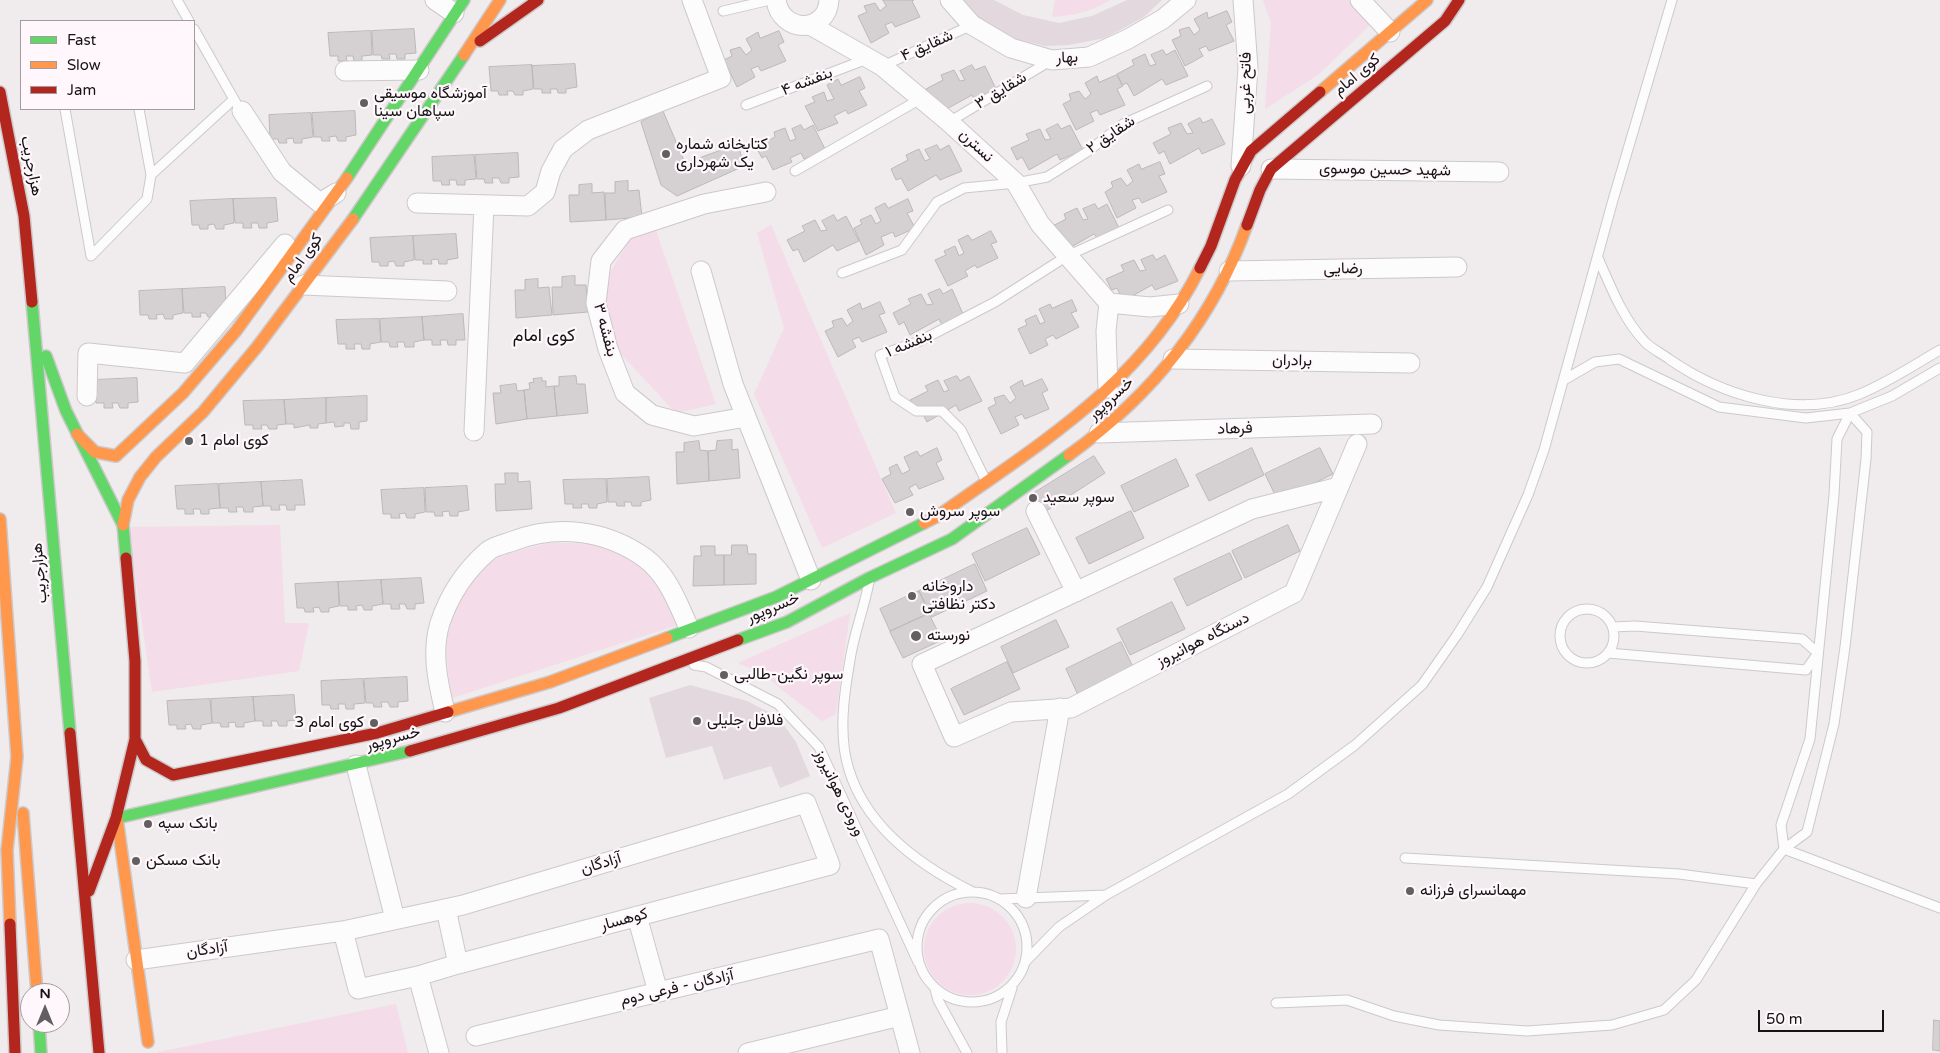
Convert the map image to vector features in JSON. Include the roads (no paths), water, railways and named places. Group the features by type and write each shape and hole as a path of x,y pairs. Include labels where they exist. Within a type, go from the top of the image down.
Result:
{"street":[{"path":"435,0 459,6 487,20"},
{"name":"کوی امام","path":"123,525 128,500 140,477 156,457 203,412 258,347 366,201 500,0"},
{"path":"469,49 538,0"},
{"path":"417,203 528,206 544,192 551,171 563,149 588,130 721,78 692,0"},
{"name":"نسترن","path":"776,0 781,14 786,20 794,25 810,25 875,63 922,98 949,122 1016,183 1040,224 1109,303"},
{"path":"810,25 825,14 829,0"},
{"name":"بهار","path":"950,0 972,26 1011,48 1052,60 1089,57 1128,40 1163,19 1186,0"},
{"name":"فاتح غربی","path":"1243,0 1248,68 1246,159"},
{"path":"1360,0 1390,32"},
{"name":"کوی امام","path":"1270,156 1390,32 1427,0"},
{"name":"کوی امام","path":"1246,159 1270,156 1445,21 1459,0"},
{"name":"کوی امام","path":"77,434 95,452 116,456 183,393 236,331 337,192 419,70 459,6"},
{"path":"345,71 419,70"},
{"name":"هزارجریب","path":"0,92 24,216 99,1053"},
{"path":"238,105 282,172 320,203"},
{"name":"خسروپور","path":"116,818 356,765 501,711 550,682 688,628 776,597 811,580 863,568 952,539 1084,431 1154,381 1173,359 1196,329 1236,257 1270,156"},
{"name":"شهید حسین موسوی","path":"1270,156 1499,172"},
{"name":"خسروپور","path":"180,774 377,733 445,712 559,708 787,622 986,481 1084,431 1108,388 1135,363 1179,304 1211,246 1246,159"},
{"path":"87,396 88,353 185,363 320,203 345,168"},
{"path":"320,203 337,192"},
{"name":"بنفشه ۳","path":"746,417 694,426 652,415 625,393 608,349 596,303 601,261 625,230 704,204 766,192"},
{"path":"474,431 484,204"},
{"name":"رضایی","path":"1229,271 1457,267"},
{"path":"701,270 733,384 811,580"},
{"path":"303,285 447,291"},
{"path":"1108,388 1106,331 1109,303 1150,307 1179,304"},
{"path":"34,326 77,434 123,525 135,661 135,739 116,818 86,898"},
{"name":"برادران","path":"1173,359 1410,363"},
{"name":"فرهاد","path":"1084,431 1372,424"},
{"path":"137,437 133,448 137,456 145,460 156,457"},
{"name":"دستگاه هوانیروز","path":"1339,487 1252,509 922,664 954,737 1010,712 1071,708 1294,593 1358,444"},
{"name":"دستگاه هوانیروز","path":"1285,501 1301,502 1311,507 1318,516 1317,540"},
{"path":"1036,511 1076,592"},
{"path":"0,519 17,757 36,983"},
{"path":"445,712 435,669 440,624 458,583 489,550 531,534 576,530 613,540 646,559 671,588 688,628"},
{"path":"1026,898 1060,708"},
{"path":"135,739 146,760 173,775 180,774"},
{"path":"0,898 17,757"},
{"path":"356,765 395,919"},
{"path":"180,774 174,782 174,790 178,797 188,801"},
{"name":"آزادگان","path":"136,960 344,931 446,909 806,803"},
{"name":"کوهسار","path":"344,931 358,989 418,976 830,864 806,803"},
{"path":"116,818 148,1042"},
{"path":"7,850 15,1053"},
{"path":"446,909 458,964"},
{"path":"637,916 658,992"},
{"name":"آزادگان - فرعی دوم","path":"476,1036 879,940 900,1016"},
{"path":"418,976 439,1053"},
{"path":"748,1053 900,1016 910,1053"},
{"path":"40,1033 41,1053"}],"lane":[{"path":"177,0 188,20"},
{"path":"722,11 770,0"},
{"path":"1002,1053 1002,1022 1007,998 1026,960 1060,927 1106,894 1288,794 1355,746 1422,685 1457,636 1486,587 1528,495 1564,380 1672,0"},
{"name":"شقایق ۴","path":"875,63 972,26"},
{"path":"151,175 238,105 195,31"},
{"name":"شقایق ۳","path":"949,122 1052,60"},
{"name":"بنفشه ۴","path":"746,105 875,63"},
{"name":"شقایق ۲","path":"842,273 902,250 937,202 964,188 1016,183 1047,177 1087,152 1123,124 1207,86"},
{"path":"795,171 922,98"},
{"path":"65,110 91,256 147,200 151,175 139,110"},
{"path":"1067,256 1168,210"},
{"name":"بنفشه ۱","path":"986,481 961,430 942,411 916,411 895,397 880,355 920,341 995,302 1067,256"},
{"path":"1598,258 1623,314 1645,342 1683,368 1732,392 1760,400 1795,405 1824,403 1859,395 1940,350"},
{"path":"1564,380 1595,362 1619,359 1719,407 1806,418 1850,413 1892,396 1940,368"},
{"path":"1784,849 1781,825 1810,739 1834,495 1836,439 1850,413"},
{"path":"1276,1004 1347,1000 1394,1016 1440,1025 1527,1031 1612,1025 1664,1010 1696,980 1756,884 1784,849 1807,832 1834,724 1845,647 1866,459 1867,432 1850,413"},
{"path":"863,568 865,606 855,631 846,690 843,732 848,769 863,801 886,834 916,859 972,892 998,899 1106,894"},
{"path":"1584,609 1602,613 1613,627 1614,636 1608,653 1593,663 1576,661 1562,649 1560,632 1568,616 1584,609"},
{"path":"1613,627 1634,626 1802,639 1818,653"},
{"path":"1608,653 1806,670 1818,653"},
{"name":"ورودی هوانیروز","path":"678,663 706,668 778,704 819,748 918,962"},
{"path":"1784,849 1940,908"},
{"path":"1405,858 1679,874 1756,884"},
{"path":"972,892 948,898 928,914 917,937 918,962 925,977 935,989 957,1001 976,1002 994,998 1014,983"},
{"path":"998,899 1015,912 1023,925 1027,940 1026,960"},
{"path":"935,989 938,1000 967,1053"}],"place":[{"name":"آموزشگاه موسیقی سپاهان سینا","path":"364,103"},
{"name":"کتابخانه شماره یک شهرداری","path":"666,154"},
{"name":"کوی امام 1","path":"189,441"},
{"name":"سوپر سعید","path":"1033,498"},
{"name":"سوپر سروش","path":"910,512"},
{"name":"داروخانه دکتر نظافتی","path":"912,596"},
{"name":"نورسته","path":"916,636"},
{"name":"سوپر نگین-طالبی","path":"724,675"},
{"name":"فلافل جلیلی","path":"697,721"},
{"name":"کوی امام 3","path":"374,723"},
{"name":"بانک سپه","path":"148,824"},
{"name":"بانک مسکن","path":"136,861"},
{"name":"مهمانسرای فرزانه","path":"1410,891"}],"district":[{"name":"کوی امام","path":"544,336"}]}
